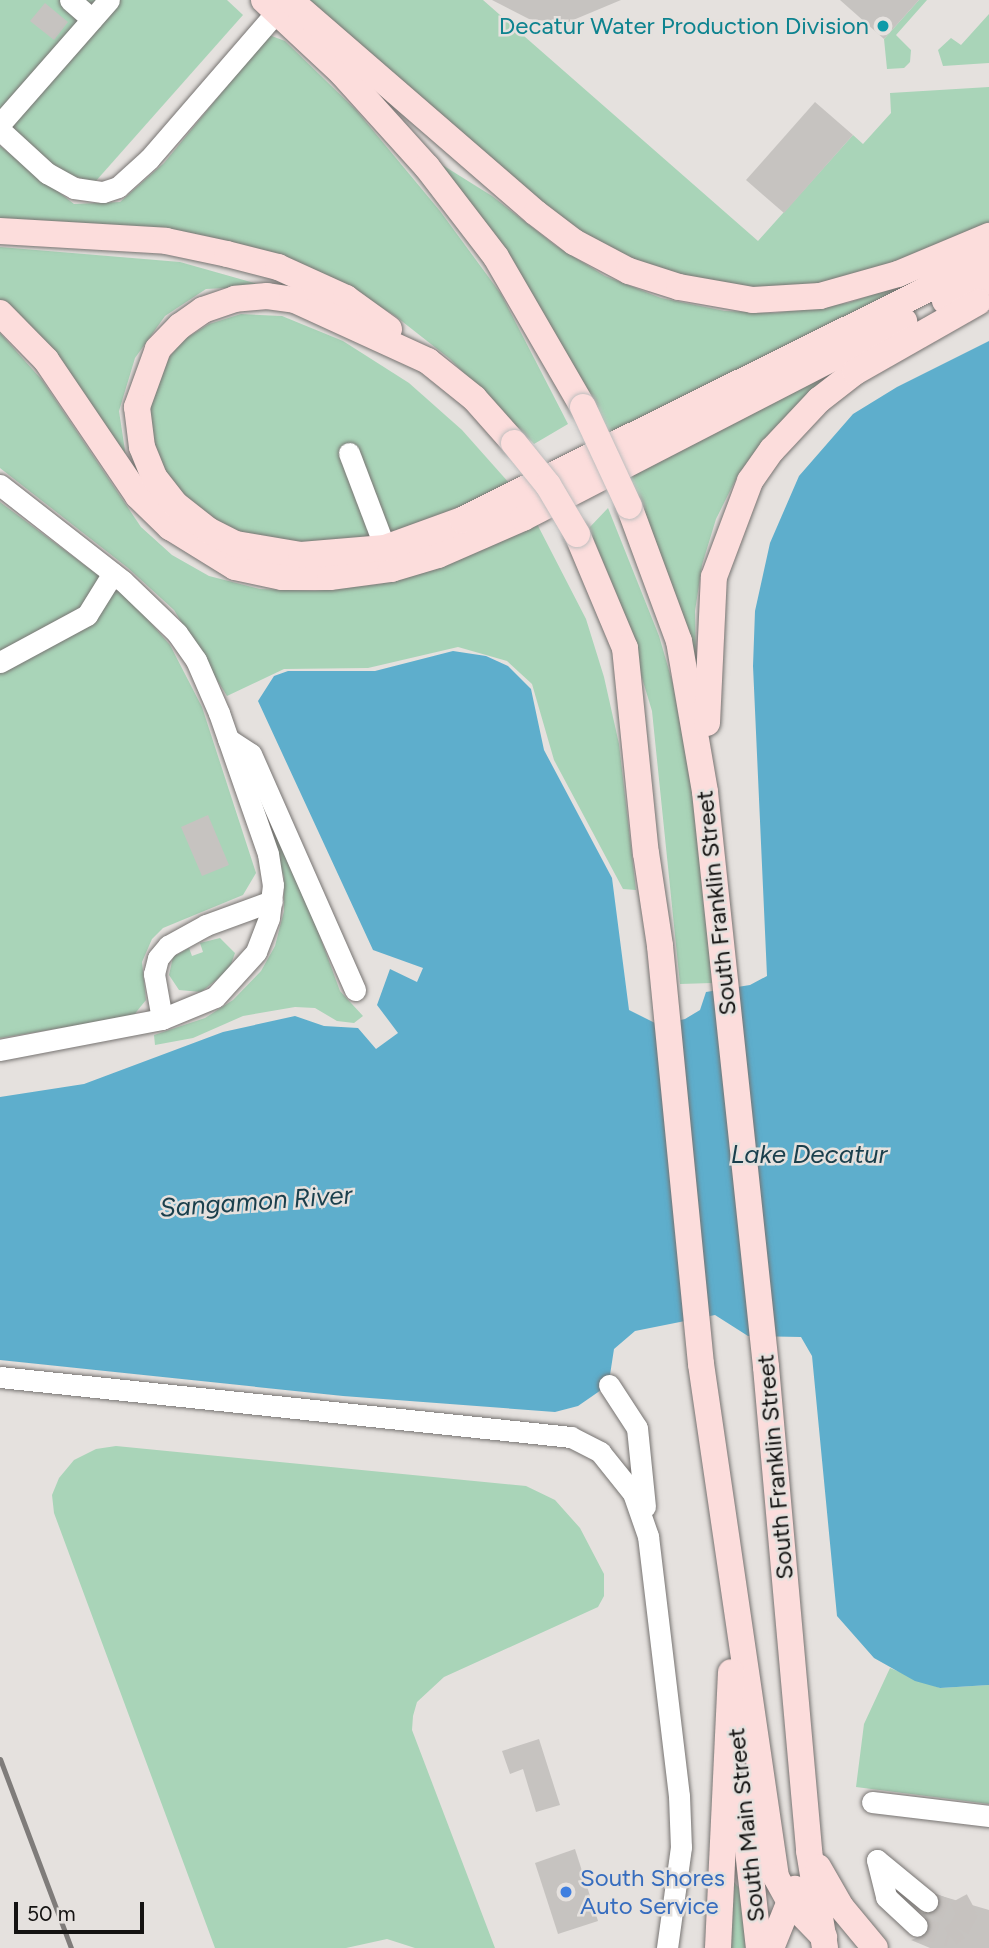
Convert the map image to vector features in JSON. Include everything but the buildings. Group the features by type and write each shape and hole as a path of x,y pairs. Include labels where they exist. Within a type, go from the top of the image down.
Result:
{"main road":[{"path":"277,4 573,242 629,271 679,287 752,300 820,296 898,274 989,236"},
{"name":"South Franklin Street","path":"277,4 378,111 496,257 583,407 629,506 679,641 705,792 766,1367 809,1852 828,1944"},
{"path":"0,231 166,241 278,267 346,298 474,398 548,485 577,534 625,648 646,853 660,946 701,1364 776,1877 790,1902 828,1944"},
{"path":"428,361 295,300 267,296 236,299 203,310 158,349 137,407 142,447 154,477 175,504 208,530 236,544 301,555 385,548 462,520 989,259"},
{"path":"0,313 46,360 138,496 170,527 235,567 282,577 330,578 391,569 493,532 989,280"},
{"path":"705,792 715,577 750,481 792,427 846,379 989,296"},
{"path":"718,1948 733,1703 722,1513"},
{"name":"South Main Street","path":"733,1703 759,1948"},
{"path":"771,1948 809,1852"},
{"path":"809,1852 841,1907 875,1948"}],"street":[{"path":"70,0 92,19"},
{"path":"0,124 109,0"},
{"path":"0,130 47,173 88,192 118,187 149,159 277,4"},
{"path":"349,453 385,548"},
{"path":"0,485 113,573 177,633 204,678 228,739 268,854 272,901 260,944 237,978 203,1004 162,1019 0,1050"},
{"path":"0,662 87,615 113,573"},
{"path":"228,739 251,754 355,990"},
{"path":"162,1019 154,974 158,958 168,946 206,925 272,901"},
{"path":"0,1377 570,1437 612,1464 636,1499 647,1527"},
{"path":"609,1385 637,1428 679,1796 681,1847 667,1948"},
{"path":"872,1802 989,1816"},
{"path":"879,1876 877,1860 922,1913"}],"green space":[{"path":"0,0 227,0 243,15 95,182 62,173 0,120"},
{"path":"305,0 483,0 758,241 853,135 863,144 891,113 890,93 989,87 989,228 875,272 779,291 694,284 584,239"},
{"path":"919,0 927,0 896,35 911,50 910,62 904,68 887,69 884,39"},
{"path":"989,14 989,63 943,66 938,50 951,38 961,45"},
{"path":"269,35 285,41 356,110 440,211 501,294 568,424 534,444 450,359 394,315 344,286 0,222 0,146 74,204 120,202 164,163"},
{"path":"428,156 492,196 556,246 605,276 661,298 725,311 775,313 848,303 909,282 914,289 610,438"},
{"path":"0,247 180,262 265,286 206,289 165,316 135,358 119,411 127,464 14,311 0,300"},
{"path":"241,314 282,316 343,341 409,383 462,430 511,485 415,530 351,544 286,547 224,533 177,498 153,455 146,405 160,369 182,341 209,324"},
{"path":"0,333 42,380 141,527 172,555 209,576 260,589 315,591 380,584 429,571 535,520 586,619 604,677 619,744 636,890 623,889 554,760 532,684 507,661 458,647 368,668 284,669 227,696 174,610 128,568 0,468"},
{"path":"863,352 776,426 739,473 716,519 702,565 695,611 696,659 690,660 627,474"},
{"path":"0,502 130,599 170,645 202,707 256,873 243,895 163,928 152,939 142,962 146,1000 133,1016 0,1038"},
{"path":"608,508 659,636 673,684 697,817 712,983 680,984 652,711 617,595 589,528"},
{"path":"244,765 286,844 340,991 363,1016 354,1023 337,1021 315,1008 295,1007 243,1016 193,1038 155,1045 154,1035 205,1018 233,1000 261,971 275,946 284,911 284,877"},
{"path":"220,938 235,953 229,970 201,992 179,990 169,975 173,957 189,948 192,956 203,952 200,943"},
{"path":"116,1446 526,1486 555,1500 580,1528 604,1574 604,1596 598,1607 444,1677 417,1702 413,1716 412,1730 495,1948 415,1948 387,1939 346,1948 215,1948 54,1513 52,1495 59,1478 74,1460 96,1449"},
{"path":"890,1668 940,1688 989,1685 989,1804 856,1787 864,1724"},
{"path":"732,1880 740,1889 747,1948 726,1948"}],"water":[{"name":"Lake Decatur","path":"989,341 989,1685 940,1688 915,1681 874,1658 837,1616 812,1356 801,1337 748,1336 715,1315 635,1331 614,1349 610,1375 604,1388 578,1406 555,1412 343,1396 0,1360 0,1097 84,1084 223,1032 295,1016 324,1026 358,1028 376,1049 398,1033 377,1005 390,969 417,982 423,968 373,950 258,701 274,676 288,671 375,671 453,651 486,656 508,666 531,689 544,750 612,878 629,1010 659,1025 685,1019 700,1010 706,992 750,985 767,976 753,666 755,611 770,543 799,476 853,414 897,387"}],"tunnel":[{"path":"927,1901 955,1912 972,1903"},
{"path":"917,1926 950,1936 959,1929 972,1903"}],"railway":[{"path":"0,1759 71,1948"}],"place":[{"name":"Decatur Water Production Division","path":"883,26"},
{"name":"South Shores Auto Service","path":"566,1892"}],"water label":[{"name":"Sangamon River","path":"256,1202"}]}
